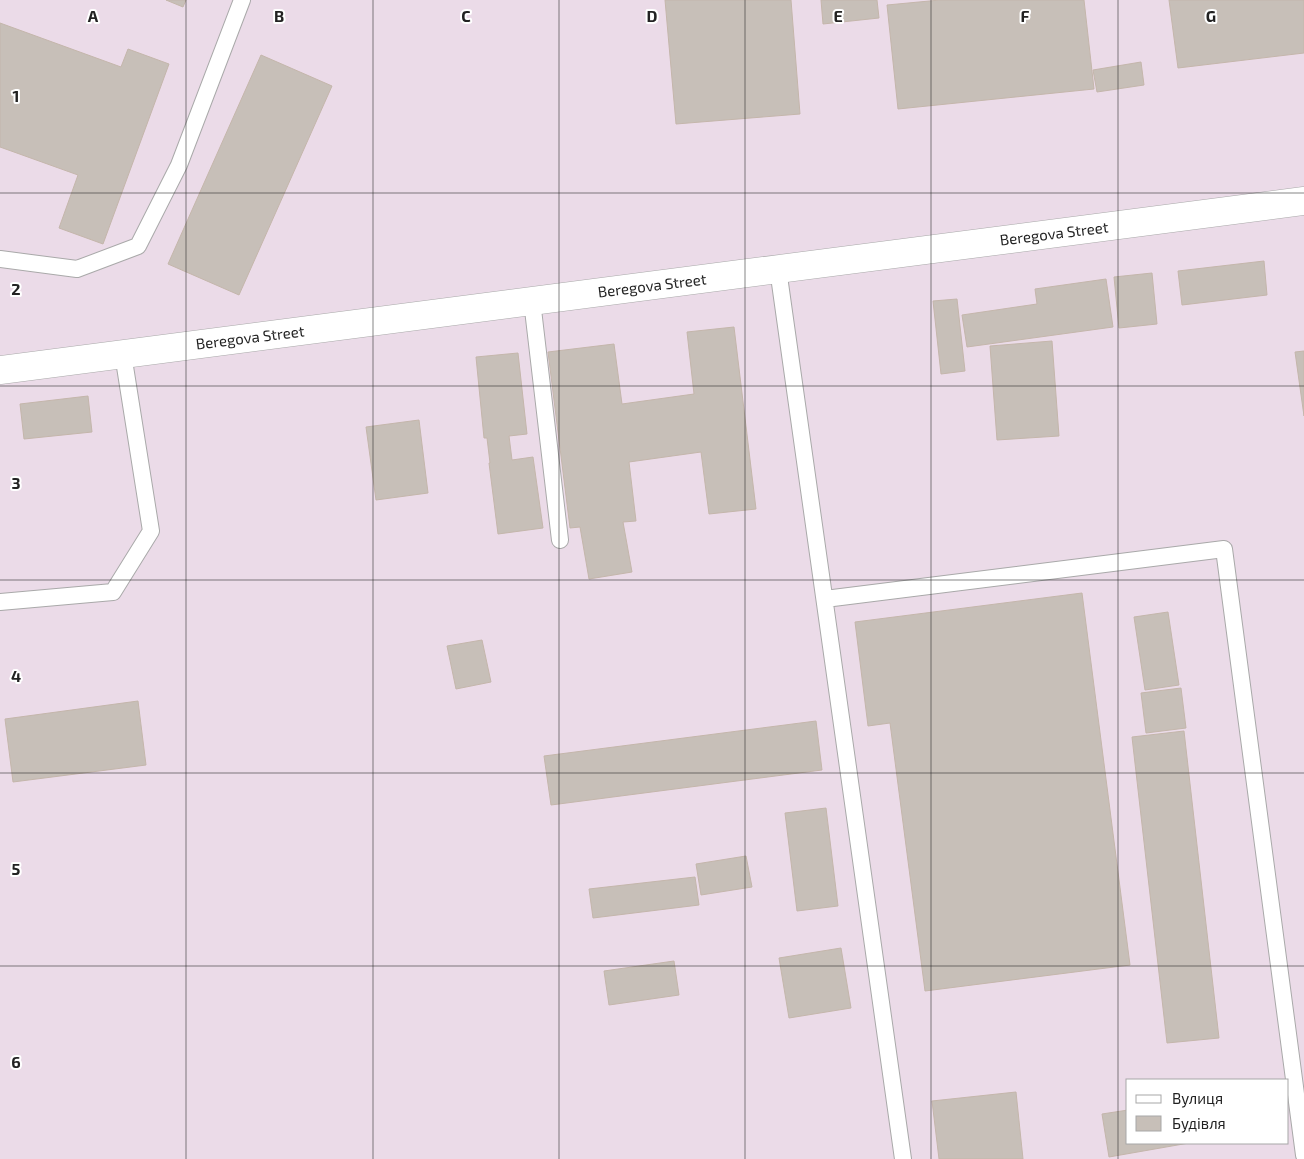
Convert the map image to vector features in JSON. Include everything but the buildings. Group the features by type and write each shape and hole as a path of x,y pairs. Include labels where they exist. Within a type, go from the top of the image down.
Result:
{"street":[{"name":"Beregova Street","path":"0,370 1304,201"}],"lane":[{"path":"0,259 77,269 138,246 179,165 242,0"},
{"path":"778,269 903,1159"},
{"path":"532,301 560,540"},
{"path":"0,602 113,592 151,530 123,354"},
{"path":"825,600 1224,549 1304,1155"}],"shaded area":[{"path":"0,0 1304,0 1304,1159 0,1159"}]}
